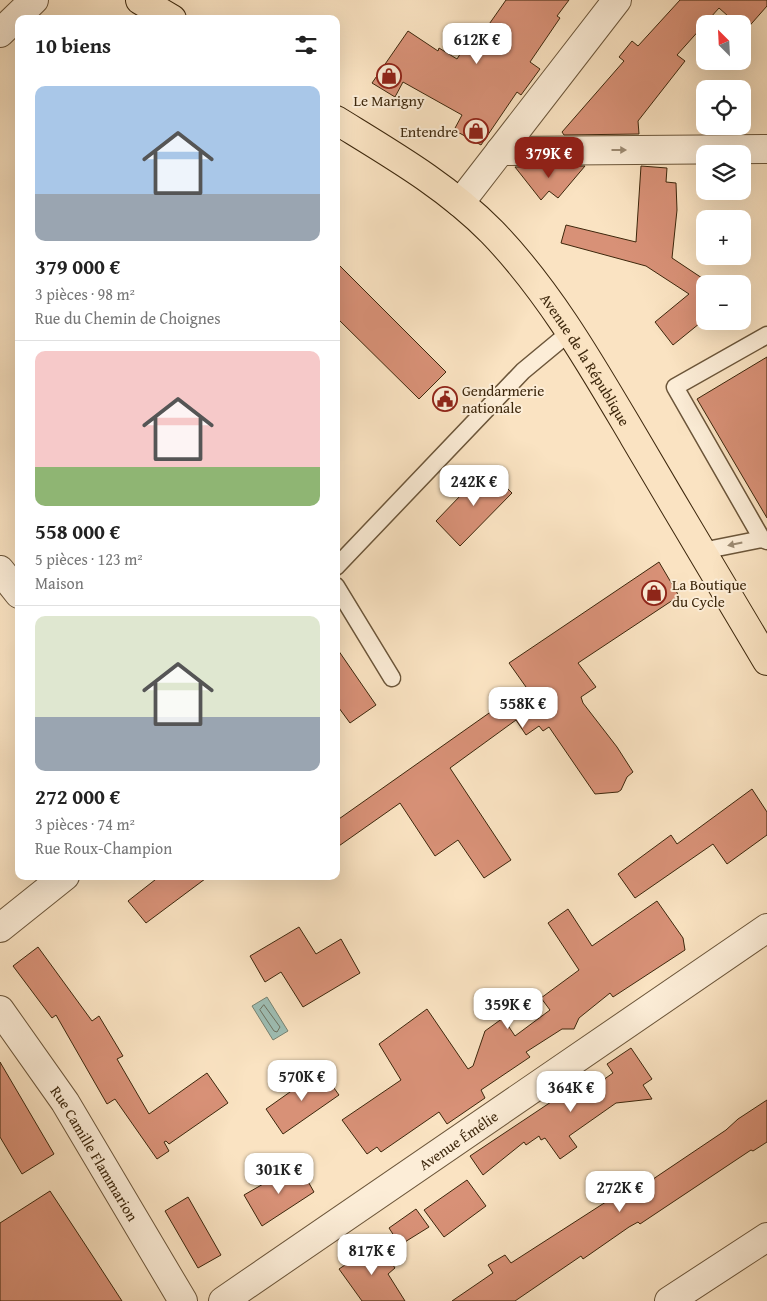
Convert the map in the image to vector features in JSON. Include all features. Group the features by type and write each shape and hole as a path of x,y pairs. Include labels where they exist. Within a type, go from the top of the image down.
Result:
{"main road":[{"name":"Avenue de la République","path":"340,122 426,175 460,204 492,232 554,307 767,662"}],"street":[{"path":"19,15 34,0"},
{"path":"460,204 617,0"},
{"path":"0,33 15,18"},
{"path":"500,151 767,149"},
{"path":"0,570 15,589"},
{"path":"0,928 61,880"},
{"name":"Avenue Émélie","path":"223,1301 767,928"},
{"name":"Rue Camille Flammarion","path":"0,1010 65,1102 183,1301"},
{"path":"670,1301 767,1236"}],"lane":[{"path":"340,564 523,371 570,332"},
{"path":"702,551 764,540 675,387 767,335"},
{"path":"340,593 392,678"}],"water":[{"path":"267,997 288,1031 273,1040 252,1006"}],"building":[{"path":"506,0 569,0 557,16 560,18 530,62 540,69 521,95 517,92 481,145 454,130 462,115 403,82 395,97 372,83 408,31 438,51 439,48 457,59 478,26 485,30"},
{"path":"680,0 767,0 767,6 751,24 751,15 727,15 719,8 713,15 696,15 696,34 677,55 685,61 638,121 639,134 564,135 562,132 624,61 619,57 632,41 638,46"},
{"path":"585,166 558,198 549,191 541,200 515,167"},
{"path":"641,166 667,168 666,182 676,183 677,210 672,258 698,275 696,326 673,345 655,322 689,294 646,266 561,243 566,225 636,242"},
{"path":"340,266 446,372 419,399 340,321"},
{"path":"767,357 767,518 697,399"},
{"path":"487,468 512,493 460,546 436,521"},
{"path":"659,562 679,596 578,663 596,687 581,697 583,703 617,747 633,772 627,777 621,790 618,792 595,794 549,727 543,731 539,726 526,735 516,720 450,768 511,860 484,878 458,840 435,856 400,803 340,845 340,818 526,687 509,663"},
{"path":"340,653 376,705 350,723 340,709"},
{"path":"752,789 767,812 767,835 727,864 713,844 635,898 618,874 671,835 677,844"},
{"path":"155,880 204,880 146,923 128,901"},
{"path":"657,901 683,938 685,950 613,997 610,993 579,1018 574,1029 562,1029 526,1052 530,1057 481,1090 485,1098 447,1124 439,1112 381,1152 377,1147 367,1154 342,1120 401,1080 379,1044 427,1009 468,1069 473,1066 485,1031 503,1018 515,1036 550,1010 541,998 579,970 548,923 568,909 592,946"},
{"path":"299,927 316,954 341,939 360,973 303,1007 281,972 265,982 250,956"},
{"path":"38,947 92,1021 99,1016 123,1056 117,1059 149,1114 207,1073 228,1103 169,1144 166,1141 164,1142 169,1151 157,1159 115,1099 107,1104 56,1015 52,1018 13,966"},
{"path":"631,1048 652,1079 643,1085 652,1099 616,1103 569,1136 577,1147 560,1159 545,1138 541,1140 539,1136 526,1145 524,1142 483,1175 470,1156 566,1092 573,1101 613,1073 607,1064"},
{"path":"0,1062 54,1154 22,1174 0,1137"},
{"path":"321,1070 339,1095 283,1134 266,1109"},
{"path":"767,1100 767,1142 753,1151 751,1150 640,1224 638,1222 629,1227 583,1259 581,1256 515,1301 452,1301 493,1273 488,1265 505,1255 511,1263 612,1198 616,1204"},
{"path":"298,1164 314,1192 262,1226 244,1195"},
{"path":"467,1180 486,1206 444,1237 424,1210"},
{"path":"50,1191 122,1301 0,1301 0,1223"},
{"path":"188,1197 221,1255 198,1268 165,1211"},
{"path":"416,1209 429,1227 400,1245 389,1228"},
{"path":"378,1243 395,1268 388,1274 405,1301 362,1301 339,1269"}],"place":[{"name":"Le Marigny","path":"389,76"},
{"name":"Entendre","path":"476,131"},
{"name":"Gendarmerie nationale","path":"445,399"},
{"name":"La Boutique du Cycle","path":"654,593"}]}
